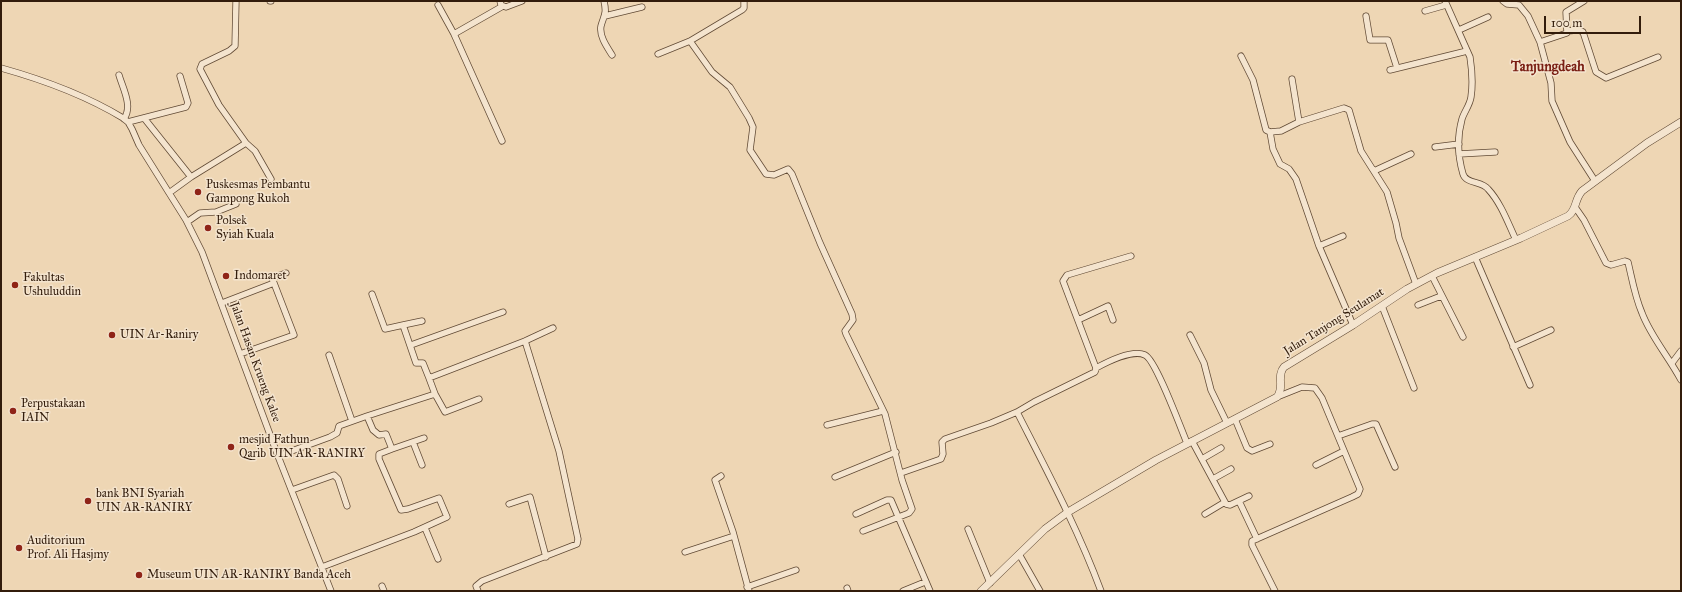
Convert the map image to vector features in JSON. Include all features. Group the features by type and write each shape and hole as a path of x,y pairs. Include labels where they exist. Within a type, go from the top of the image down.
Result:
{"street":[{"path":"236,1 234,46 229,51 202,64 200,69 219,105 246,143 255,151 271,179"},
{"path":"454,34 502,4 508,6 522,1"},
{"path":"604,1 605,16 601,30 604,42 612,55"},
{"path":"658,54 690,41 742,10 744,8 744,1"},
{"path":"1503,1 1507,4 1519,5 1528,16 1540,42 1551,83 1552,101 1570,142 1595,181"},
{"path":"1568,31 1566,12 1584,1"},
{"path":"1425,11 1445,3 1459,30 1472,67 1471,99 1462,119 1459,144 1459,154 1465,178 1483,184 1488,188 1496,200 1516,240"},
{"path":"438,5 454,34 502,141"},
{"path":"605,16 642,7"},
{"path":"1366,16 1370,40 1388,40 1397,68"},
{"path":"1459,30 1488,17"},
{"path":"1540,42 1563,35 1568,31 1579,30 1583,32 1596,72 1606,78 1658,57"},
{"path":"690,41 712,72 730,88 749,118 752,127 750,150 766,174 774,175 788,169 792,174 820,243 852,314 853,320 845,330 846,334 883,411 912,509 909,513 863,531"},
{"path":"1390,70 1467,51"},
{"path":"1241,56 1253,80 1266,130 1270,132 1273,149 1280,164 1289,169 1296,180 1319,246 1353,325"},
{"path":"1,68 34,77 70,91 108,109 126,121 144,118 187,106 180,76"},
{"path":"119,74 128,106 126,121"},
{"path":"1292,79 1299,122"},
{"path":"1270,132 1281,131 1299,122 1344,108 1347,109 1361,151 1387,192 1399,238 1416,284"},
{"path":"144,118 191,177"},
{"name":"Jalan Hasan Krueng Kalee","path":"126,121 168,193 187,222 202,252 278,456 331,591"},
{"name":"Jalan Tanjong Seulamat","path":"1277,397 1281,391 1280,376 1282,369 1416,284 1573,213 1578,196 1595,181 1647,143 1681,122"},
{"path":"168,193 246,143"},
{"path":"1435,147 1459,144"},
{"path":"1459,154 1494,152"},
{"path":"1374,171 1411,154"},
{"path":"187,222 197,215 216,212 236,204"},
{"path":"1575,208 1584,220 1606,263 1611,265 1625,261 1628,262 1642,312 1648,326 1681,380"},
{"path":"1319,246 1343,236"},
{"path":"1096,368 1063,281 1065,277 1131,256"},
{"path":"1475,257 1530,385"},
{"path":"240,354 294,335 272,278 286,273"},
{"path":"1432,276 1463,337"},
{"path":"222,303 274,283"},
{"path":"372,294 386,329 422,321"},
{"path":"1418,305 1441,296"},
{"path":"1078,320 1108,306 1113,320"},
{"path":"1382,306 1414,388"},
{"path":"411,345 503,312"},
{"path":"403,325 416,363 423,363 435,394 445,412 479,399"},
{"path":"429,378 525,342 553,328"},
{"path":"1513,348 1551,330"},
{"path":"1190,335 1204,363 1211,390 1227,423"},
{"path":"478,591 476,586 482,581 577,544 578,539 559,452 525,342"},
{"path":"1672,363 1681,351"},
{"path":"901,474 941,459 943,454 942,442 945,439 1017,412 1093,373 1096,368 1123,356 1141,354 1148,356 1156,369 1190,442 1202,459 1225,502 1230,505 1249,496"},
{"path":"329,355 352,421"},
{"path":"981,591 1045,529 1068,512 1105,489 1190,442 1277,397 1302,387 1315,388 1322,398 1360,489 1358,494 1252,541 1252,545 1275,591"},
{"path":"278,456 330,437 337,433 339,426 435,394"},
{"path":"827,425 883,411"},
{"path":"1017,412 1068,512 1088,556 1101,591"},
{"path":"367,416 373,430 379,435 386,434 392,449"},
{"path":"1235,419 1249,450 1252,451 1270,444"},
{"path":"1338,436 1372,424 1376,424 1395,467"},
{"path":"322,567 425,528 447,517 439,498 401,510 379,459 379,454 381,452 424,438"},
{"path":"413,442 422,465"},
{"path":"1202,459 1221,448"},
{"path":"1316,465 1344,451"},
{"path":"835,477 896,452"},
{"path":"1213,479 1231,469"},
{"path":"292,490 334,476 338,479 347,506"},
{"path":"721,476 715,480 734,536 748,589 796,570"},
{"path":"509,504 530,497 546,557"},
{"path":"856,514 889,500 892,502 930,591"},
{"path":"1239,501 1257,539"},
{"path":"1205,514 1225,502"},
{"path":"425,528 438,559"},
{"path":"968,529 990,583"},
{"path":"685,552 734,536"},
{"path":"1019,554 1040,591"},
{"path":"903,591 925,582"}],"place":[{"name":"Puskesmas Pembantu Gampong Rukoh","path":"198,192"},
{"name":"Polsek Syiah Kuala","path":"208,228"},
{"name":"Indomaret","path":"226,276"},
{"name":"Fakultas Ushuluddin","path":"15,285"},
{"name":"UIN Ar-Raniry","path":"112,335"},
{"name":"Perpustakaan IAIN","path":"13,411"},
{"name":"mesjid Fathun Qarib UIN AR-RANIRY","path":"231,447"},
{"name":"bank BNI Syariah UIN AR-RANIRY","path":"88,501"},
{"name":"Auditorium Prof. Ali Hasjmy","path":"19,548"},
{"name":"Museum UIN AR-RANIRY Banda Aceh","path":"139,575"}],"district":[{"name":"Tanjungdeah","path":"1548,68"}]}
